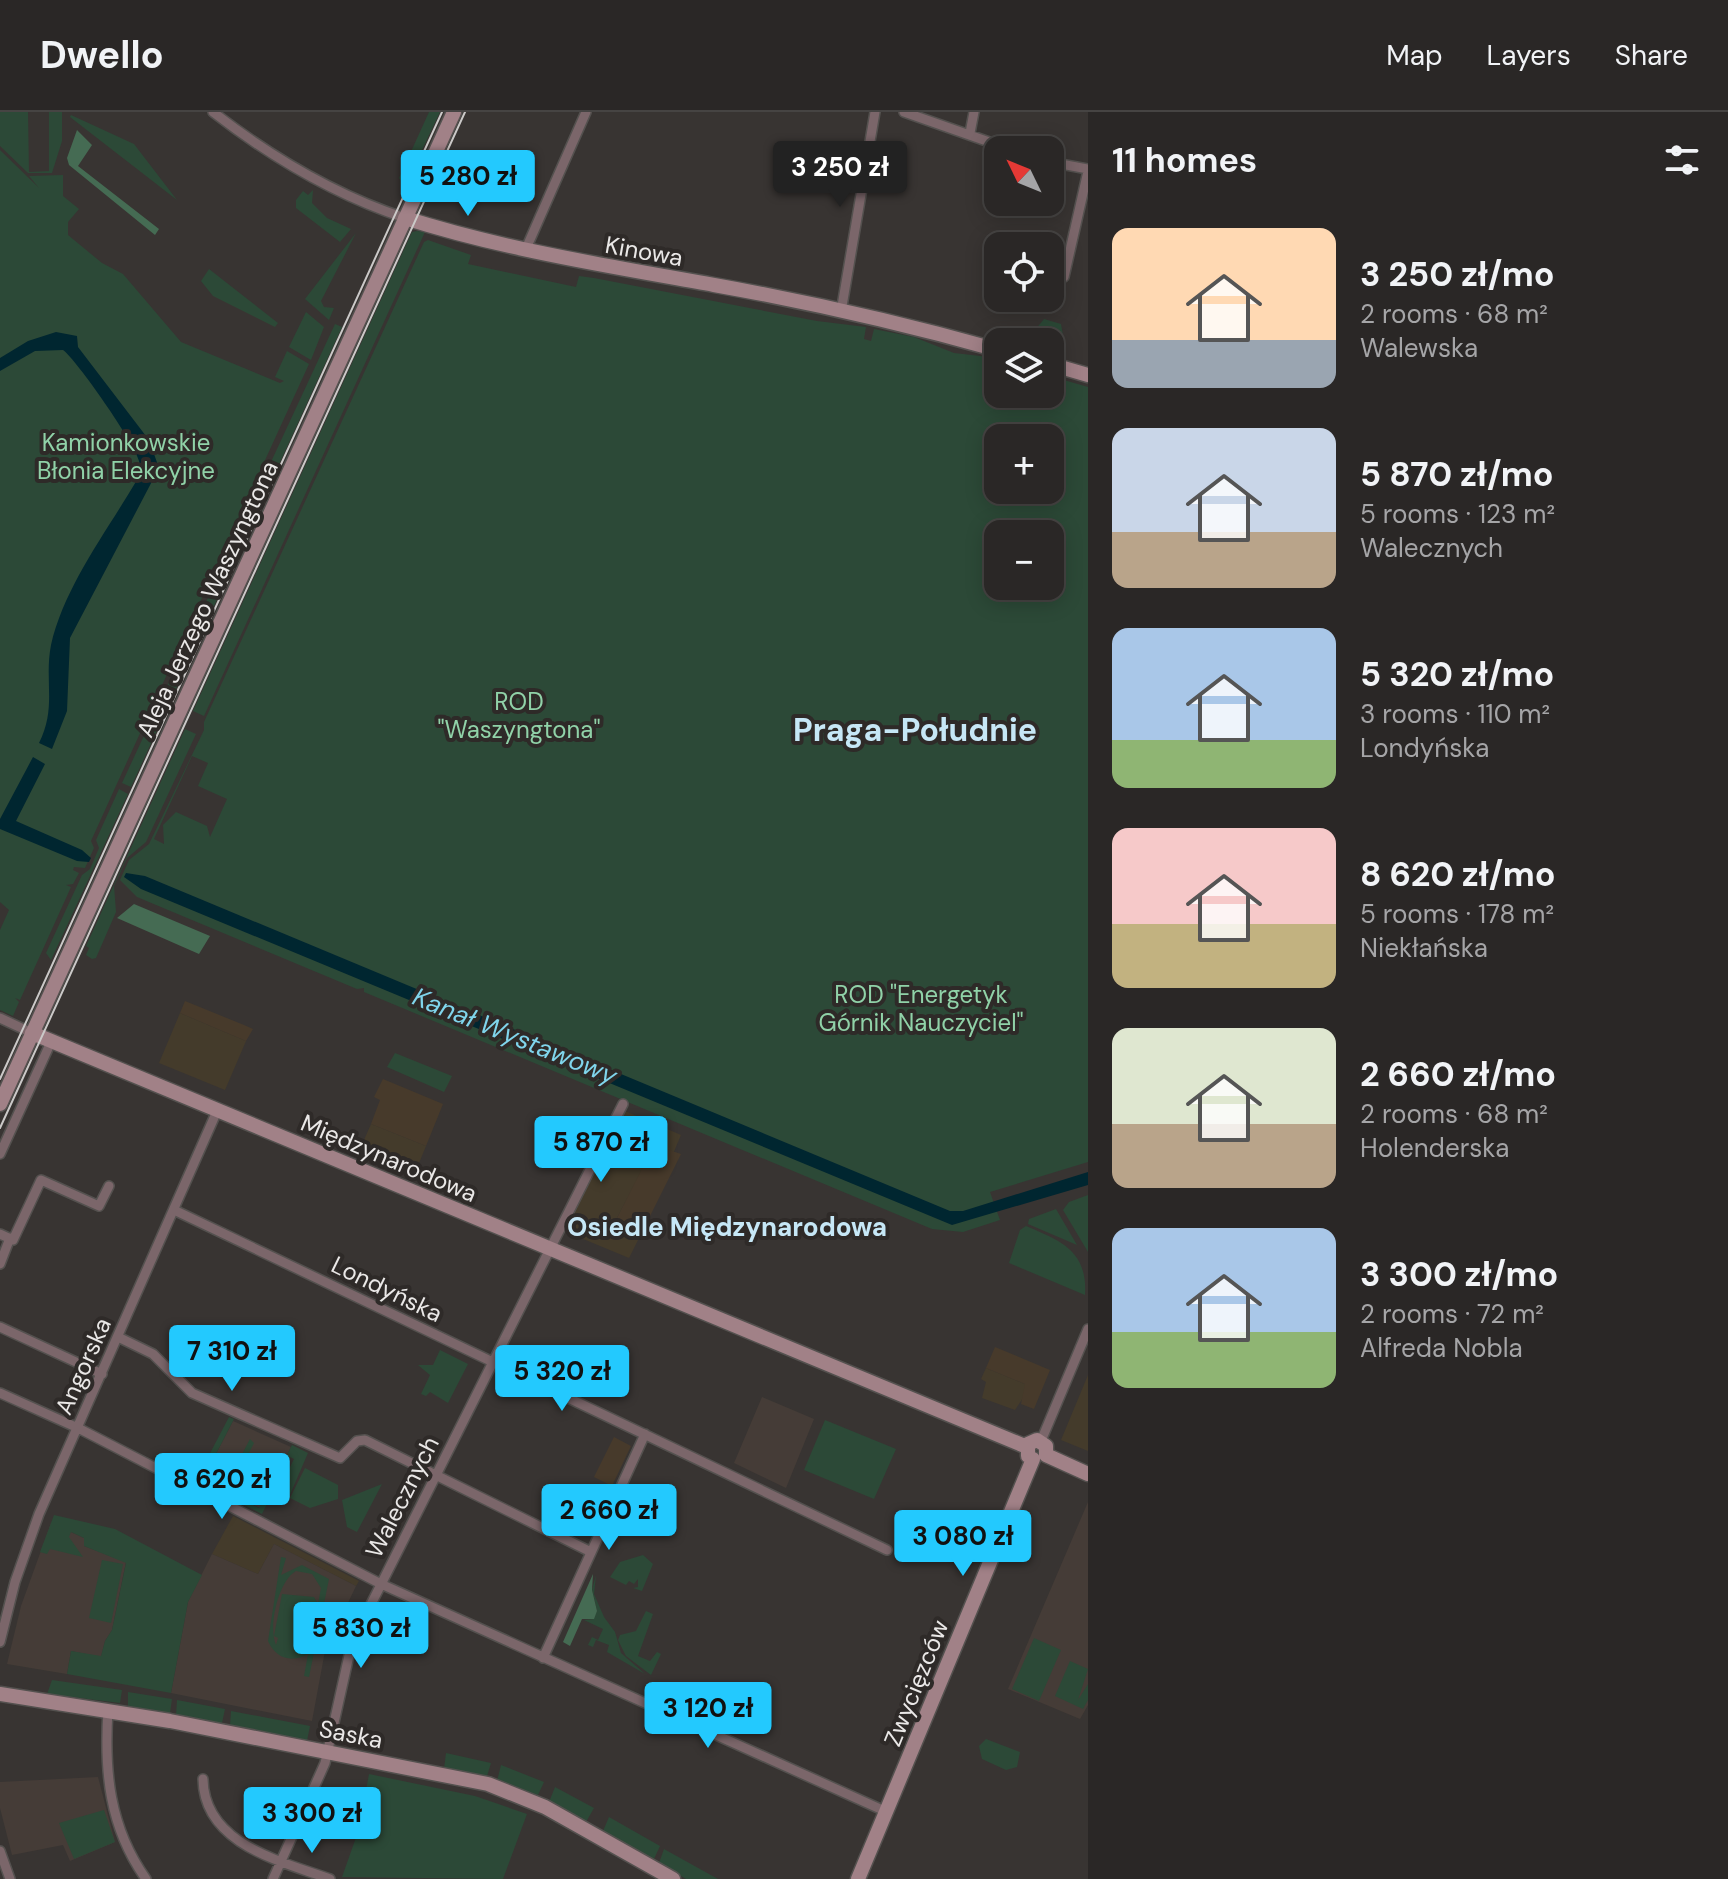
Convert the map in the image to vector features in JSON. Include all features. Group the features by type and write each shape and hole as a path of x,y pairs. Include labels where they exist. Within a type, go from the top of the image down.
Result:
{"street":[{"name":"Kinowa","path":"213,112 310,177 435,229 525,251 841,312 984,347"},
{"path":"225,122 233,112"},
{"name":"Aleja Jerzego Waszyngtona","path":"0,1104 454,112"},
{"path":"525,251 586,112"},
{"path":"841,312 875,112"},
{"path":"904,112 984,139"},
{"path":"970,133 974,112"},
{"path":"1064,165 1088,170 1064,277"},
{"path":"1064,368 1088,375"},
{"name":"Międzynarodowa","path":"0,1018 51,1042 1088,1474"},
{"path":"0,1154 51,1042"},
{"name":"Walecznych","path":"273,1879 328,1752 352,1642 623,1104"},
{"name":"Angorska","path":"0,1642 23,1559 217,1111"},
{"path":"0,1234 13,1240 41,1180 99,1206 109,1186"},
{"name":"Londyńska","path":"174,1210 887,1550"},
{"path":"0,1264 10,1238"},
{"path":"0,1327 102,1374"},
{"name":"Zwycięzców","path":"858,1879 1088,1329"},
{"path":"118,1337 153,1354 192,1393 326,1454 340,1458 363,1439 591,1552"},
{"path":"0,1393 78,1428 381,1584 887,1812"},
{"path":"543,1658 645,1434"},
{"name":"Saska","path":"0,1694 108,1710 504,1790 572,1821 673,1879"},
{"path":"108,1710 106,1760 111,1802 125,1843 146,1879"},
{"path":"203,1779 206,1803 228,1834 282,1861 330,1879"},
{"path":"0,1851 10,1879"}],"shaded area":[{"path":"185,1001 253,1029 246,1041 180,1013"},
{"path":"180,1013 246,1041 225,1090 159,1063"},
{"path":"383,1079 443,1104 426,1146 371,1124 380,1100 374,1097"},
{"path":"625,1111 681,1135 673,1154 655,1145 617,1218 642,1232 629,1258 564,1231"},
{"path":"371,1124 426,1146 415,1173 360,1149"},
{"path":"654,1145 681,1154 642,1232 617,1218"},
{"path":"995,1347 1050,1370 1034,1409 1021,1404 1025,1384 986,1368"},
{"path":"986,1368 1025,1384 1025,1395 1015,1410 982,1398 986,1382 981,1379"},
{"path":"1088,1375 1088,1451 1061,1440"},
{"path":"762,1397 814,1419 786,1488 734,1463"},
{"path":"233,1421 291,1447 260,1508 203,1479"},
{"path":"614,1437 631,1446 612,1486 594,1477"},
{"path":"1088,1502 1088,1705 1080,1719 1008,1689"},
{"path":"233,1516 359,1581 356,1586 274,1544 258,1574 212,1554"},
{"path":"51,1523 84,1538 84,1546 126,1562 112,1630 101,1657 71,1651 67,1674 7,1664 21,1606"},
{"path":"274,1544 356,1586 325,1651 312,1721 171,1693 188,1602 212,1554 258,1574"},
{"path":"98,1777 115,1842 70,1861 63,1845 12,1855 0,1808 0,1782"}],"green space":[{"path":"0,112 28,112 29,172 49,171 49,112 62,112 62,141 52,173 28,173 0,146"},
{"path":"429,112 440,112 405,186 399,178"},
{"path":"70,117 134,144 177,200"},
{"path":"77,130 92,145 78,166 159,229 155,235 69,165 67,158"},
{"name":"Kamionkowskie Błonia Elekcyjne","path":"0,150 39,188 29,176 63,175 63,196 79,209 68,222 68,235 102,263 123,274 181,342 280,383 284,381 275,377 287,351 309,364 91,841 94,848 85,868 74,867 73,870 79,873 73,884 66,885 71,887 20,1000 15,998 19,1002 13,1016 0,1010 0,930 9,910 0,902"},
{"path":"313,190 312,203 327,218 351,229 340,242 296,208 296,200 303,191 308,195"},
{"path":"412,232 425,232 204,716 193,711"},
{"path":"356,233 321,301 324,307 334,308 329,320 305,299"},
{"path":"428,240 471,255 468,264 576,287 579,276 594,278 817,321 866,327 864,339 871,341 874,329 914,337 954,353 984,356 984,408 1064,408 1064,380 1088,387 1088,1162 990,1192 1000,1220 963,1232 932,1229 364,992 364,988 357,989 137,897 120,880 129,860 149,844 204,730 204,722 424,242","holes":["192,756 208,763 198,786 227,799 210,837 207,826 176,812 163,825 164,844 154,839"]},
{"path":"209,269 278,323 275,327 213,296 201,281"},
{"path":"306,312 324,327 311,360 289,347"},
{"path":"1044,319 1061,324 1062,328 1037,328"},
{"path":"335,324 342,327 131,787 122,783"},
{"path":"185,729 196,734 146,842 127,858 114,886 116,912 96,958 92,959 86,955 89,948 86,946"},
{"path":"119,789 128,794 51,960 46,953 82,875 90,869 99,848 96,840"},
{"path":"134,904 210,936 199,954 117,918"},
{"path":"395,1053 452,1076 444,1092 387,1067"},
{"path":"1088,1195 1088,1252 1063,1210 1069,1202"},
{"path":"1056,1209 1077,1245 1028,1224 1029,1219"},
{"path":"1026,1226 1069,1248 1082,1267 1085,1295 1009,1263 1020,1230"},
{"path":"440,1350 468,1364 448,1403 430,1392 426,1396 421,1394 430,1375 418,1365 433,1365"},
{"path":"229,1417 234,1419 203,1479 259,1508 292,1445 308,1453 289,1497 278,1491 294,1459 290,1457 262,1514 196,1480"},
{"path":"825,1420 896,1449 874,1499 804,1470"},
{"path":"250,1439 254,1443 235,1481 246,1487 252,1483 265,1489 258,1505 217,1483 221,1475 229,1479"},
{"path":"305,1468 338,1485 338,1499 310,1508 290,1498"},
{"path":"382,1484 357,1532 347,1527 342,1500"},
{"path":"54,1515 115,1529 202,1575 188,1602 171,1693 67,1674 71,1651 101,1656 112,1630 126,1563 84,1546 84,1538 71,1532 69,1537 83,1557 50,1549 47,1554 40,1552"},
{"path":"643,1555 653,1564 642,1591 633,1588 638,1587 638,1579 634,1584 629,1581 626,1585 610,1577 620,1562"},
{"path":"281,1557 286,1558 281,1575 302,1565 329,1579 309,1677 304,1676 308,1654 285,1658 275,1652 268,1641","holes":["296,1571 312,1574 321,1588 309,1644 317,1602 314,1597 282,1594 274,1636 278,1638 276,1645 274,1637 273,1627 274,1616 284,1584"]},
{"path":"102,1560 123,1564 111,1623 89,1618"},
{"path":"593,1574 592,1590 597,1611 594,1619 582,1619 570,1646 563,1642"},
{"path":"596,1575 594,1594 615,1632 621,1653 645,1674 607,1652 609,1645 596,1640 593,1647 588,1645 592,1637 598,1640 603,1629 584,1620 593,1619 597,1611 592,1590"},
{"path":"646,1611 653,1614 638,1656 650,1661 657,1652 661,1654 651,1675 626,1656 618,1640 620,1635 636,1631"},
{"path":"1034,1638 1061,1650 1039,1701 1012,1689"},
{"path":"1070,1661 1088,1669 1078,1700 1088,1684 1088,1700 1083,1709 1055,1696"},
{"path":"52,1680 122,1690 120,1703 47,1694"},
{"path":"128,1692 172,1699 170,1713 128,1706"},
{"path":"177,1700 225,1709 222,1723 176,1716"},
{"path":"231,1711 310,1726 307,1741 230,1726"},
{"path":"986,1739 1020,1752 1017,1767 1006,1770 982,1759 979,1746"},
{"path":"446,1753 491,1763 487,1776 444,1769"},
{"path":"501,1765 544,1782 538,1795 497,1781"},
{"path":"369,1774 475,1796 527,1814 503,1879 342,1877 359,1829"},
{"path":"555,1787 594,1808 586,1822 549,1802"},
{"path":"104,1810 115,1842 74,1859 59,1823"},
{"path":"609,1817 660,1846 654,1859 603,1831"},
{"path":"664,1849 718,1879 686,1879 659,1863"}],"water":[{"path":"56,332 77,336 78,347 149,440 159,468 70,638 67,711 52,749 39,743 49,706 49,658 57,623 76,581 137,480 139,466 135,452 117,421 63,350 35,351 0,371 0,358 28,341"},
{"path":"33,757 45,764 16,821 82,850 91,858 89,862 77,861 0,829 0,819"},
{"name":"Kanał Wystawowy","path":"126,873 145,876 950,1211 963,1211 1088,1172 1088,1185 952,1225 141,889 124,877"}],"tram line":[{"path":"0,1079 442,112"},
{"path":"0,1128 465,112"}],"district":[{"name":"Praga-Południe","path":"915,730"},
{"name":"Osiedle Międzynarodowa","path":"727,1227"}],"park label":[{"name":"ROD \"Waszyngtona\"","path":"519,715"},
{"name":"ROD \"Energetyk Górnik Nauczyciel\"","path":"921,1008"}]}
